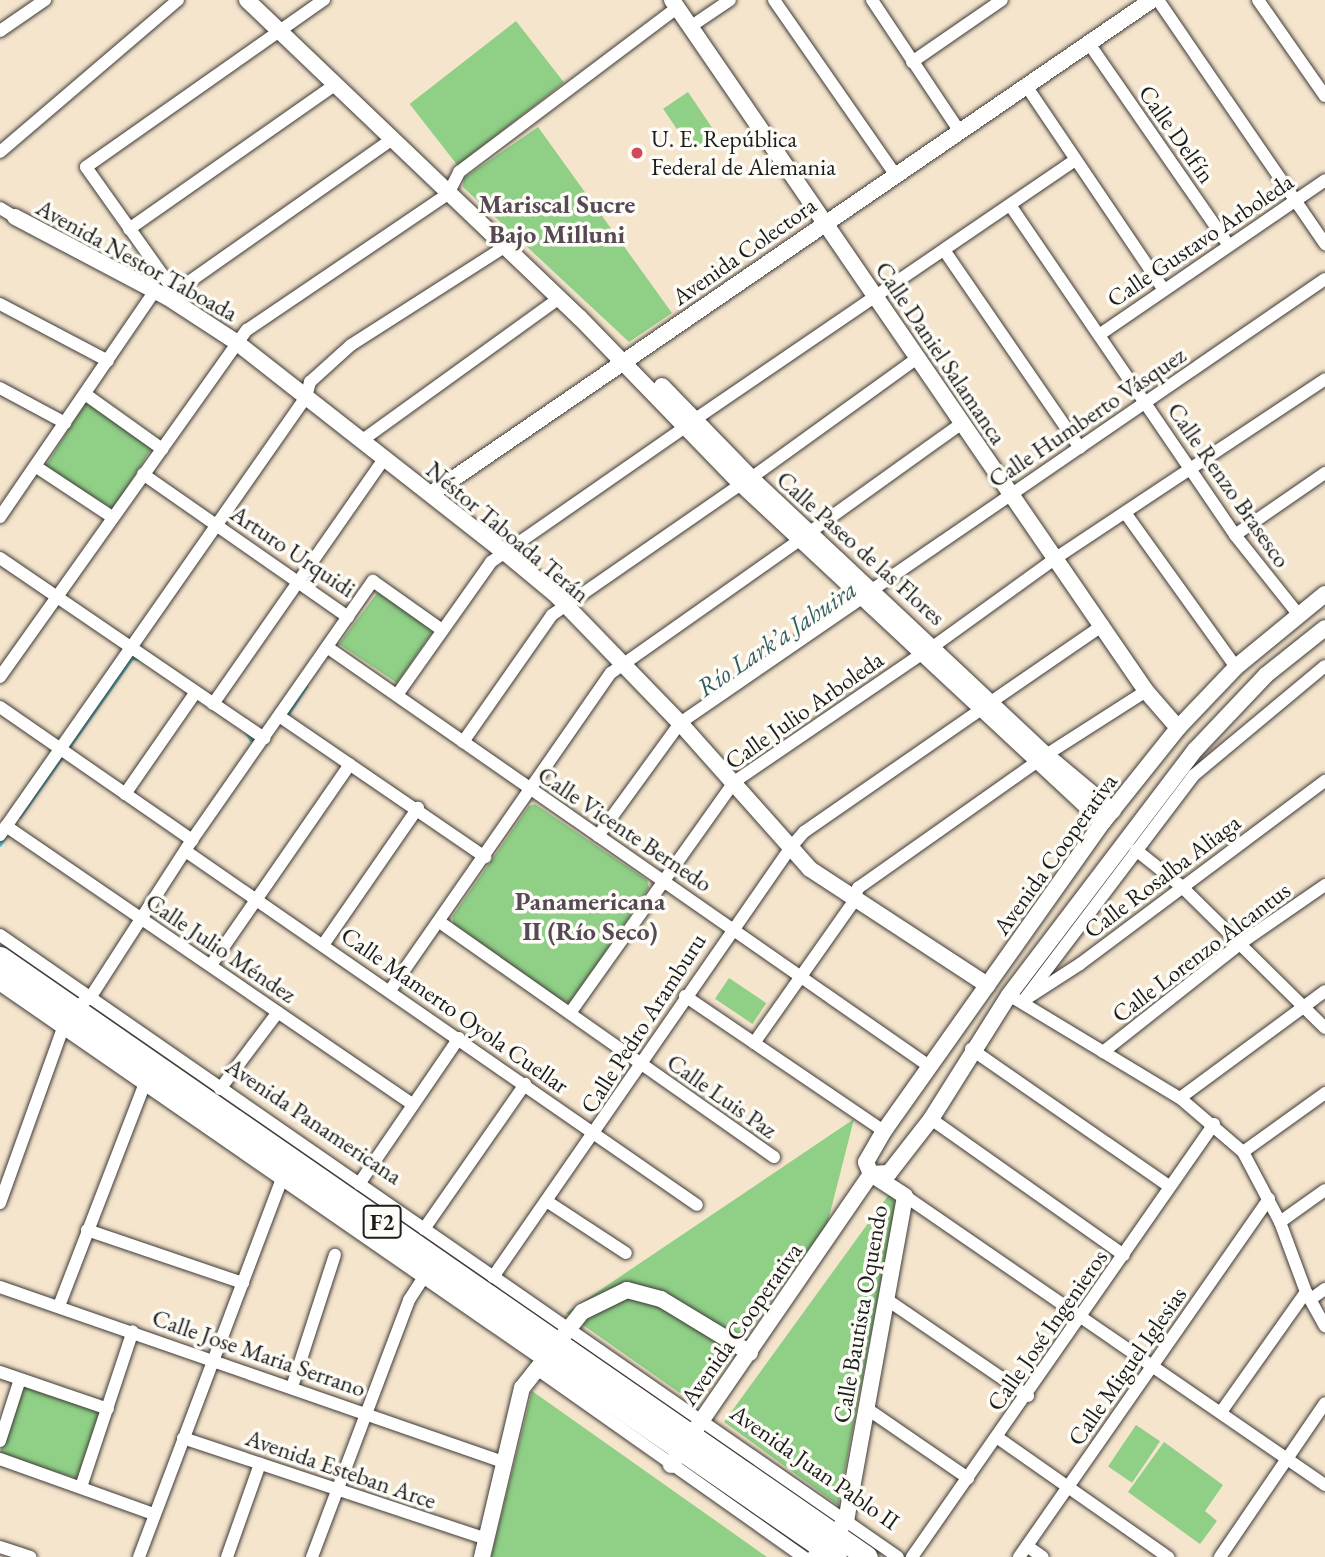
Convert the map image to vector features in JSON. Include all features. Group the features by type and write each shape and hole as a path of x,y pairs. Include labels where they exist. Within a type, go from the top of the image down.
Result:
{"highway":[{"name":"Avenida Panamericana","path":"0,957 686,1443"},
{"name":"Avenida Panamericana","path":"0,979 76,1010 146,1080 426,1274 552,1350"},
{"name":"Avenida Juan Pablo II","path":"686,1443 832,1544 867,1557"}],"street":[{"path":"0,31 46,0"},
{"path":"0,152 178,0"},
{"name":"Calle Paseo de las Flores","path":"247,0 504,247 628,359 746,481 929,649 1041,759 1108,817"},
{"path":"165,293 129,229 86,167 324,0"},
{"path":"690,27 730,0"},
{"path":"774,0 895,174"},
{"path":"872,0 960,132"},
{"path":"912,62 1002,0"},
{"name":"Avenida Colectora","path":"431,494 1152,0"},
{"path":"1158,0 1325,244"},
{"path":"1258,0 1325,96"},
{"path":"0,677 247,330 448,194 459,172 675,4"},
{"name":"Calle Daniel Salamanca","path":"675,4 1146,691 1178,728"},
{"name":"Calle Delfín","path":"1090,45 1229,246"},
{"path":"129,229 335,85"},
{"path":"1027,87 1164,290"},
{"path":"0,517 108,361 165,293 392,139"},
{"path":"397,695 442,629 503,551 1075,160"},
{"name":"Calle Gustavo Arboleda","path":"1099,335 1325,180"},
{"name":"Calle Renzo Brasesco","path":"1010,205 1235,535 1298,614"},
{"name":"Avenida Nestor Taboada","path":"4,212 165,293 236,342 306,397"},
{"path":"3,831 306,397 310,382 351,345 504,247"},
{"path":"944,250 1080,448"},
{"name":"Calle Humberto Vásquez","path":"598,836 680,723 1325,279"},
{"path":"361,441 559,298"},
{"path":"0,304 108,361"},
{"path":"463,742 552,615 916,359"},
{"name":"Calle Julio Arboleda","path":"569,1013 734,782 929,649 1056,558 1191,471 1325,379"},
{"path":"0,388 65,422"},
{"path":"85,394 162,449"},
{"name":"Néstor Taboada Terán","path":"306,397 503,551 564,605 680,723 810,869 854,901 987,985"},
{"path":"391,989 440,923 620,663 962,423"},
{"path":"213,704 384,458"},
{"path":"35,466 112,517"},
{"path":"1235,535 1325,473"},
{"name":"Arturo Urquidi","path":"143,474 348,617 373,580 442,629"},
{"path":"1126,514 1236,667"},
{"path":"0,558 264,738"},
{"name":"Avenida Cooperativa","path":"871,1174 866,1163 884,1131 1108,817 1178,728 1236,667 1325,594"},
{"path":"0,1203 76,1010 348,617"},
{"name":"Calle Pedro Aramburu","path":"494,1277 596,1133 638,1063 732,928 804,832 1103,625"},
{"name":"Avenida Cooperativa","path":"871,1174 889,1173 931,1119 971,1049 1016,998 1196,749 1266,675 1325,628"},
{"name":"Calle Vicente Bernedo","path":"327,647 929,1066"},
{"path":"1325,666 1194,775 1016,998 1180,1098 1214,1124 1243,1152 1280,1222 1308,1296 1325,1326"},
{"path":"754,1043 854,901 858,888 868,879 1041,759 1146,691"},
{"path":"125,794 196,692"},
{"name":"Calle Mamerto Oyola Cuellar","path":"0,707 125,794 255,898 391,989 697,1205"},
{"path":"279,716 418,808 485,857"},
{"path":"211,965 350,764"},
{"name":"Calle Rosalba Aliaga","path":"1016,998 1080,964 1325,780"},
{"path":"323,945 418,808"},
{"name":"Calle Julio Méndez","path":"3,831 211,965 412,1105"},
{"path":"1136,850 1181,886 1325,1028"},
{"name":"Calle Lorenzo Alcantus","path":"1103,1052 1241,943 1325,885"},
{"name":"Calle Luis Paz","path":"440,923 774,1157"},
{"name":"Avenida Panamericana","path":"0,935 76,1010 220,1089 494,1277 552,1350 686,1443"},
{"path":"1180,1098 1325,991"},
{"path":"685,996 884,1131"},
{"path":"220,1089 278,1012"},
{"path":"359,1184 459,1038"},
{"path":"971,1049 1169,1186"},
{"path":"59,1306 146,1080"},
{"path":"424,1229 526,1084"},
{"path":"1243,1152 1325,1093"},
{"path":"931,1119 1124,1255"},
{"name":"Calle José Ingenieros","path":"912,1557 1028,1396 1169,1186 1214,1124"},
{"name":"Avenida Cooperativa","path":"686,1443 871,1174"},
{"name":"Calle Bautista Oquendo","path":"832,1544 866,1408 905,1196 871,1174"},
{"path":"139,1557 283,1175"},
{"path":"1280,1222 1325,1190"},
{"path":"905,1196 1325,1485"},
{"name":"Calle Miguel Iglesias","path":"1023,1552 1269,1199"},
{"path":"548,1202 626,1253"},
{"path":"87,1230 243,1283"},
{"path":"292,1387 335,1255"},
{"path":"312,1557 409,1300 426,1274"},
{"name":"Calle Jose Maria Serrano","path":"0,1287 133,1331 503,1462"},
{"path":"1221,1412 1308,1296 1325,1289"},
{"path":"482,1557 522,1388 582,1312 627,1290 661,1299 750,1353"},
{"path":"886,1299 1028,1396"},
{"path":"81,1486 133,1331"},
{"path":"0,1372 108,1409"},
{"path":"0,1441 20,1379"},
{"path":"1220,1557 1325,1403"},
{"path":"866,1408 968,1478"},
{"name":"Avenida Esteban Arce","path":"183,1438 336,1492 487,1539"},
{"path":"998,1438 1168,1557"},
{"path":"686,1443 804,1557"},
{"path":"0,1459 154,1514"},
{"path":"227,1557 260,1464"},
{"name":"Avenida Juan Pablo II","path":"832,1544 898,1557"},
{"path":"0,1547 30,1557"},
{"path":"1023,1552 1043,1557"}],"green space":[{"path":"516,21 564,82 458,166 410,104"},
{"path":"688,92 716,133 691,150 663,109"},
{"path":"538,127 672,313 629,342 463,187 464,178"},
{"path":"90,403 153,446 113,509 45,467 85,404"},
{"path":"378,592 430,628 431,634 397,683 339,644"},
{"path":"535,804 647,880 649,888 571,1002 564,1002 454,925 452,917 529,806"},
{"path":"729,978 766,1003 752,1024 715,999"},
{"path":"854,1119 827,1225 694,1403 566,1313"},
{"path":"890,1193 896,1205 838,1505 724,1422"},
{"path":"22,1385 100,1410 78,1479 0,1454"},
{"path":"532,1391 767,1557 491,1557"},
{"path":"1136,1425 1160,1441 1132,1483 1108,1466"},
{"path":"1164,1442 1223,1485 1205,1511 1217,1521 1200,1544 1128,1492"}],"waterway":[{"name":"Río Lark’a Jahuira","path":"20,817 132,658 140,659"},
{"name":"Río Lark’a Jahuira","path":"287,716 306,687"},
{"name":"Río Lark’a Jahuira","path":"247,732 252,740 257,735"},
{"name":"Río Lark’a Jahuira","path":"0,845 5,837"}],"place":[{"name":"U. E. República Federal de Alemania","path":"637,153"}],"district":[{"name":"Mariscal Sucre Bajo Milluni","path":"557,220"},
{"name":"Panamericana II (Río Seco)","path":"590,917"}]}
